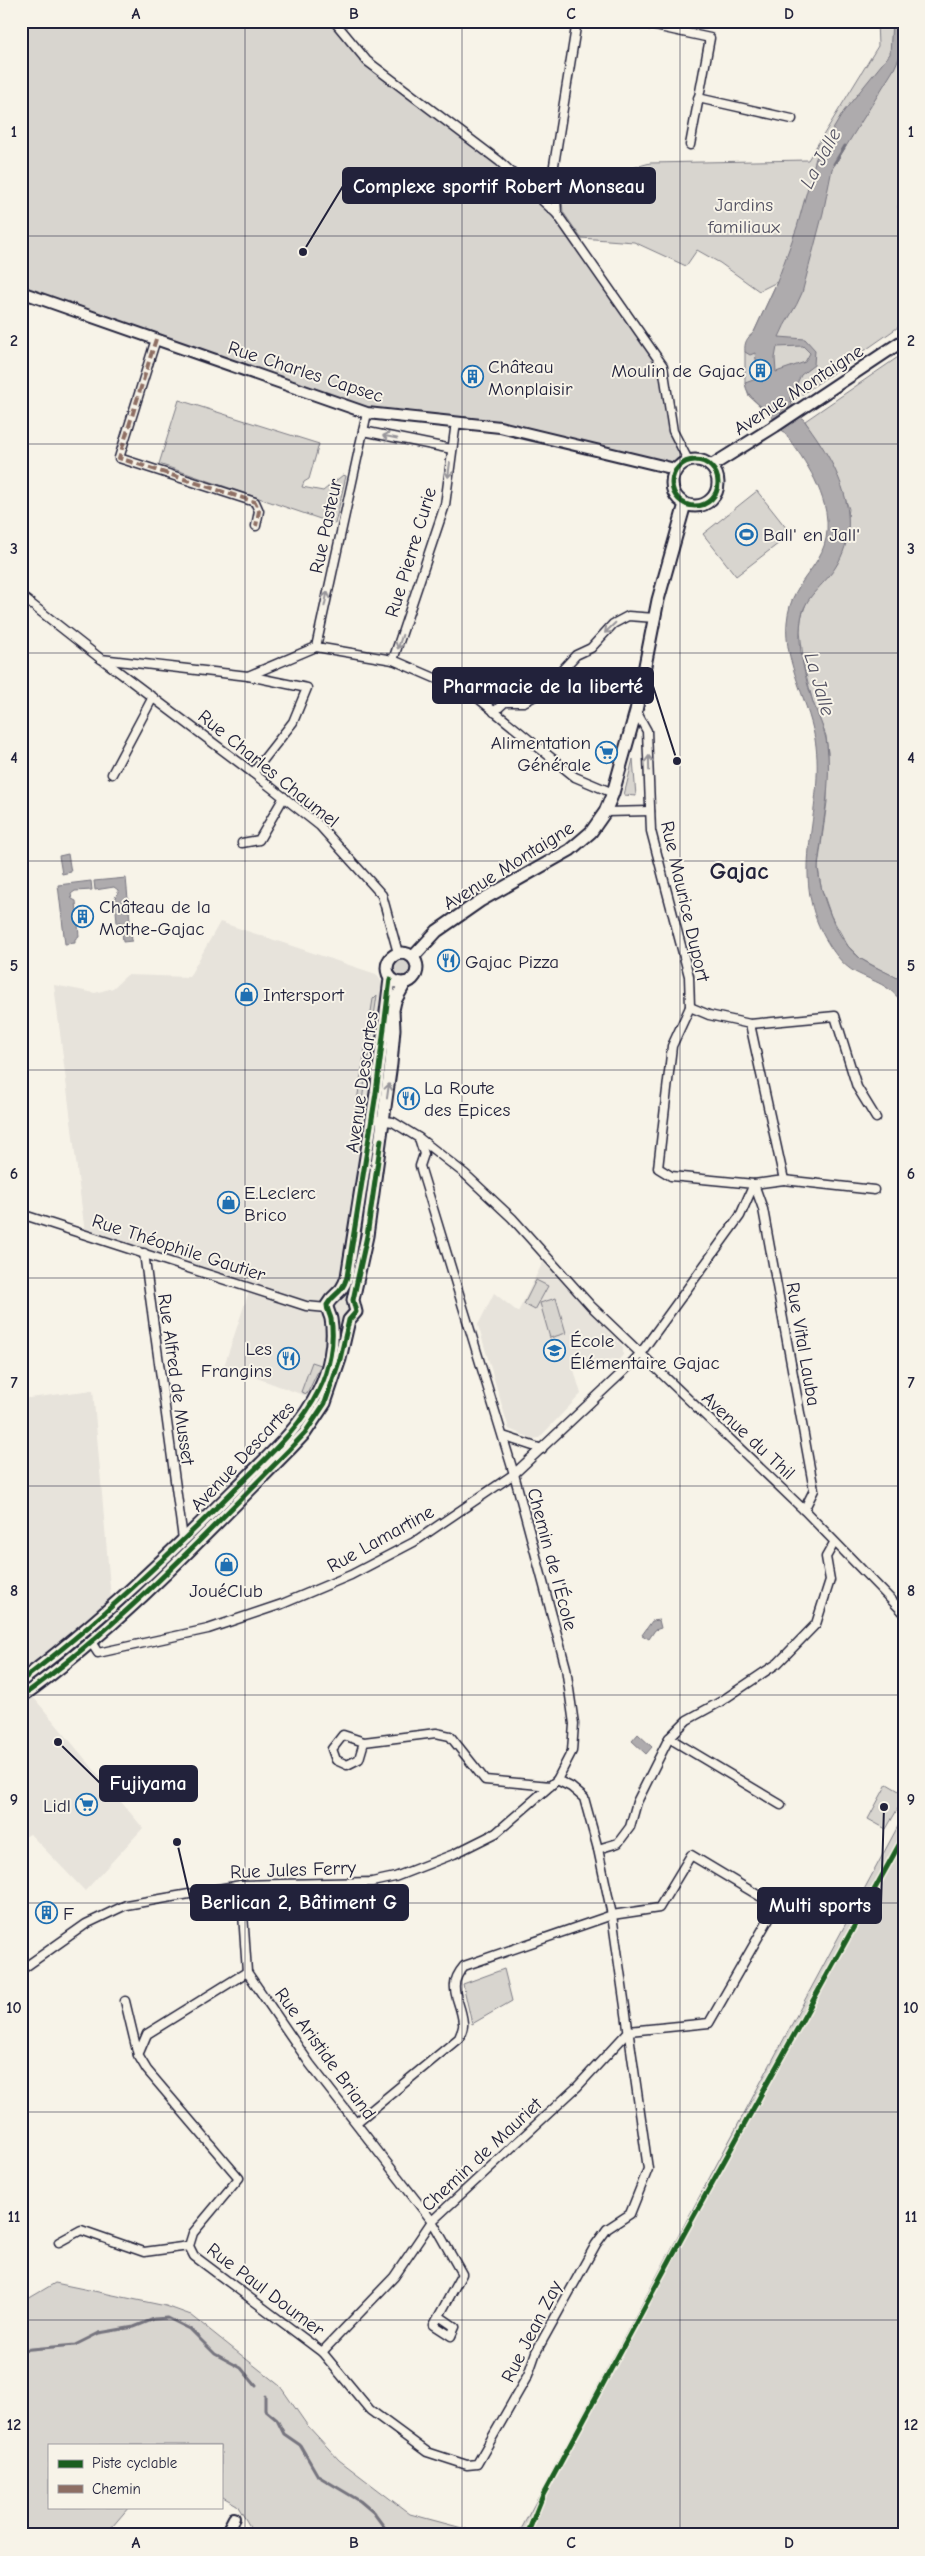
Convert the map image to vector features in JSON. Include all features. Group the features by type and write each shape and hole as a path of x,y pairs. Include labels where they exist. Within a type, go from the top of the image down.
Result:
{"main road":[{"name":"Avenue Montaigne","path":"711,466 904,340"},
{"path":"688,460 704,461 711,466 718,480 714,496 701,505 685,504 677,498 672,489 675,469 688,460"},
{"name":"Avenue Montaigne","path":"413,957 437,931 473,906 570,850 591,832 605,812 613,793 636,711 655,618 685,504"},
{"path":"398,953 405,953 413,957 417,971 411,980 405,983 397,983 390,979 387,972 387,964 392,956 398,953"},
{"name":"Avenue Descartes","path":"21,1697 50,1677 91,1642 187,1553 305,1433 325,1402 340,1359 349,1320 356,1312 353,1300 367,1236 390,979"},
{"name":"Avenue Descartes","path":"21,1681 67,1646 183,1539 285,1439 304,1416 320,1389 329,1358 330,1299 339,1294 347,1277 394,1038 393,1010 395,1001 405,983"},
{"path":"339,1294 348,1295 353,1300"},
{"path":"329,1313 341,1323 349,1320"}],"street":[{"path":"334,21 367,61 499,161 557,214 662,366 673,432 688,460"},
{"path":"557,214 554,165 577,21"},
{"path":"632,21 710,38 690,145"},
{"path":"698,98 792,119"},
{"name":"Rue Charles Capsec","path":"21,292 367,413 500,427 657,467 675,469"},
{"path":"156,339 119,458 255,502 260,511 256,526"},
{"name":"Rue Pasteur","path":"316,647 367,413"},
{"name":"Rue Pierre Curie","path":"394,660 444,505 456,422"},
{"path":"363,431 452,449"},
{"name":"Rue Charles Chaumel","path":"21,596 101,659 253,772 320,826 382,895 398,953"},
{"path":"494,712 505,702 524,702 541,693 576,656 591,648 613,624 628,616 655,618"},
{"path":"248,676 316,647 394,660 474,695 575,777 613,793"},
{"path":"101,659 248,676 307,688 293,722 253,772"},
{"path":"112,774 153,698"},
{"name":"Rue Maurice Duport","path":"636,711 647,731 650,812 655,850 689,976 690,1007 672,1046 658,1168 671,1176 754,1184"},
{"path":"242,843 259,840 284,796"},
{"path":"605,812 650,812"},
{"path":"690,1007 709,1015 750,1024 834,1016 857,1087 876,1118"},
{"path":"750,1024 784,1180"},
{"path":"378,1120 393,1122 419,1138"},
{"name":"Avenue du Thil","path":"419,1138 465,1174 512,1218 592,1306 804,1510 904,1613"},
{"name":"Chemin de l'École","path":"419,1138 424,1154 420,1166 503,1436 566,1668 574,1724 572,1751 557,1780"},
{"path":"640,1354 740,1216 754,1184 784,1180 874,1190"},
{"name":"Rue Vital Lauba","path":"754,1184 763,1209 814,1490 804,1510"},
{"name":"Rue Théophile Gautier","path":"21,1214 329,1313"},
{"name":"Rue Alfred de Musset","path":"144,1254 183,1539"},
{"name":"Rue Lamartine","path":"91,1642 98,1653 208,1629 282,1604 351,1575 414,1542 514,1474 640,1354"},
{"path":"503,1436 542,1449"},
{"path":"598,1850 618,1843 630,1827 637,1802 669,1738 687,1720 720,1702 778,1663 816,1624 830,1580 826,1557 834,1543"},
{"path":"364,1742 359,1760 347,1765 336,1760 332,1749 343,1735 364,1742 436,1733 450,1736 485,1780 550,1786"},
{"path":"669,1738 781,1805"},
{"path":"357,2122 459,2038 464,2024 454,1990 456,1975 464,1966 612,1915 659,1908 691,1855 776,1906 709,2023 629,2031 612,1915 598,1850 584,1798 557,1780"},
{"name":"Rue Jules Ferry","path":"21,1970 86,1924 126,1905 241,1885 372,1882 395,1877 454,1854 496,1833 557,1780"},
{"path":"138,2055 147,2034 247,1972 241,1885"},
{"name":"Rue Aristide Briand","path":"247,1972 310,2064 357,2122 432,2221 462,2274 439,2316"},
{"path":"125,2001 138,2055"},
{"name":"Chemin de Mauriet","path":"322,2352 394,2277 432,2221 577,2087 629,2031"},
{"name":"Rue Jean Zay","path":"322,2352 370,2410 427,2452 467,2465 477,2464 528,2375 536,2352 596,2244 607,2229 630,2214 648,2169 629,2031"},
{"name":"Rue Paul Doumer","path":"138,2055 146,2070 239,2178 193,2233 189,2246 194,2256 322,2352"},
{"path":"60,2242 81,2230 144,2252 189,2246"},
{"path":"224,2535 234,2518"}],"shaded area":[{"path":"220,922 376,974 384,985 372,1119 374,1147 358,1257 341,1340 321,1400 224,1366 250,1288 85,1233 54,985 95,993 113,988 127,975 189,977"},
{"name":"École Élémentaire Gajac","path":"543,1262 623,1347 623,1355 615,1364 613,1359 574,1370 581,1394 539,1438 533,1439 509,1429 478,1325 494,1293 518,1312"},
{"path":"93,1390 111,1598 50,1677 29,1692 143,1828 85,1891 30,1834 21,1839 21,1399"}],"green space":[{"path":"21,21 334,21 367,61 499,161 557,214 663,366 673,431 688,460 675,469 500,427 377,415 21,292"},
{"name":"Jardins familiaux","path":"877,21 904,21 904,196 898,206 904,250 904,323 771,416 749,396 745,383 745,352 777,282 759,291 720,263 697,250 686,266 634,242 581,238 563,212 561,188 650,163 808,160 878,46"},
{"path":"904,353 904,982 861,959 848,946 831,916 821,887 818,867 827,802 828,753 826,736 813,703 804,666 800,631 801,618 808,598 837,564 843,549 849,509 833,466 805,421"},
{"path":"179,400 319,444 309,479 304,482 302,487 323,491 343,475 346,476 335,524 159,464"},
{"name":"Ball' en Jall'","path":"757,491 791,534 736,576 703,534"},
{"path":"633,759 636,796 624,795"},
{"path":"399,960 405,960 410,965 408,974 399,976 394,971 394,965"},
{"path":"377,995 359,1122 354,1120 373,999"},
{"path":"536,1280 548,1286 535,1310 524,1304"},
{"path":"556,1298 566,1333 550,1338 540,1303"},
{"path":"312,1362 321,1365 307,1394 301,1392"},
{"path":"887,1784 904,1794 904,1798 886,1829 868,1819"},
{"path":"904,1815 904,2535 518,2535"},
{"path":"504,1969 512,2001 472,2024 463,1984"},
{"path":"55,2283 166,2306 191,2315 280,2386 307,2425 339,2460 410,2514 488,2535 255,2535 237,2505 222,2497 222,2444 48,2444 48,2508 128,2508 112,2527 99,2535 21,2535 21,2303"}],"water":[{"path":"892,21 904,21 904,47 894,69 832,169 823,213 802,293 779,337 805,339 815,350 814,365 801,375 790,398 792,405 819,441 840,482 846,503 848,525 845,547 835,568 806,604 800,630 805,672 813,702 825,734 828,756 828,790 818,861 819,876 828,910 842,938 861,959 904,982 904,1005 893,992 876,981 850,969 842,961 825,938 814,914 809,890 808,866 816,795 816,746 809,714 789,653 787,622 790,605 796,592 819,558 824,545 827,530 826,512 818,486 805,462 772,417 752,398 746,389 745,383 759,378 755,353 750,355 745,352 746,343 754,332 777,282 797,227 816,158 844,111 890,54","holes":["803,346 810,353 805,362 776,372 775,358 777,347"]},
{"path":"68,854 71,872 62,874 59,856"},
{"path":"126,878 132,941 123,942 121,922 117,923 115,897 118,894 118,890 114,887 95,890 94,881"},
{"path":"91,881 92,890 75,891 71,894 72,899 76,901 79,936 75,939 75,943 65,944 58,885"},
{"path":"659,1620 661,1628 655,1630 649,1639 642,1635 652,1621"},
{"path":"638,1734 652,1747 646,1754 632,1741"}],"waterway":[{"name":"La Jalle","path":"834,164 845,146"},
{"path":"21,2350 75,2345 99,2333 134,2327 154,2319 168,2318 190,2329 215,2354 241,2368 256,2386"},
{"path":"265,2396 265,2410 277,2420 284,2434 300,2445 318,2476 360,2501 373,2512 390,2535"}],"marked path":[{"path":"156,339 119,458 255,502 259,511 256,526"}],"cycle path":[{"path":"690,460 700,460 714,470 718,483 714,496 708,502 700,506 690,506 676,496 672,488 672,478 682,464 690,460"},
{"path":"21,1681 78,1636 185,1539 282,1442 302,1418 319,1390 326,1374 332,1346 331,1319 327,1305 340,1291 347,1277 376,1093 390,979"},
{"path":"21,1697 93,1641 160,1579 305,1433 325,1403 340,1359 349,1320 356,1312 353,1300 367,1236 381,1140"},
{"path":"527,2535 543,2495 685,2232 904,1836"}],"place":[{"name":"Complexe sportif Robert Monseau","path":"303,252"},
{"name":"Moulin de Gajac","path":"761,370"},
{"name":"Château Monplaisir","path":"472,377"},
{"name":"Ball' en Jall'","path":"747,534"},
{"name":"Alimentation Générale","path":"607,753"},
{"name":"Pharmacie de la liberté","path":"677,761"},
{"name":"Château de la Mothe-Gajac","path":"83,917"},
{"name":"Gajac Pizza","path":"449,961"},
{"name":"Intersport","path":"247,994"},
{"name":"La Route des Epices","path":"408,1098"},
{"name":"E.Leclerc Brico","path":"228,1203"},
{"name":"École Élémentaire Gajac","path":"554,1351"},
{"name":"Les Frangins","path":"288,1359"},
{"name":"JouéClub","path":"226,1564"},
{"name":"Fujiyama","path":"58,1742"},
{"name":"Lidl","path":"87,1805"},
{"name":"Multi sports","path":"884,1807"},
{"name":"Berlican 2, Bâtiment G","path":"177,1842"},
{"name":"F","path":"47,1913"}],"district":[{"name":"Gajac","path":"739,871"}]}
